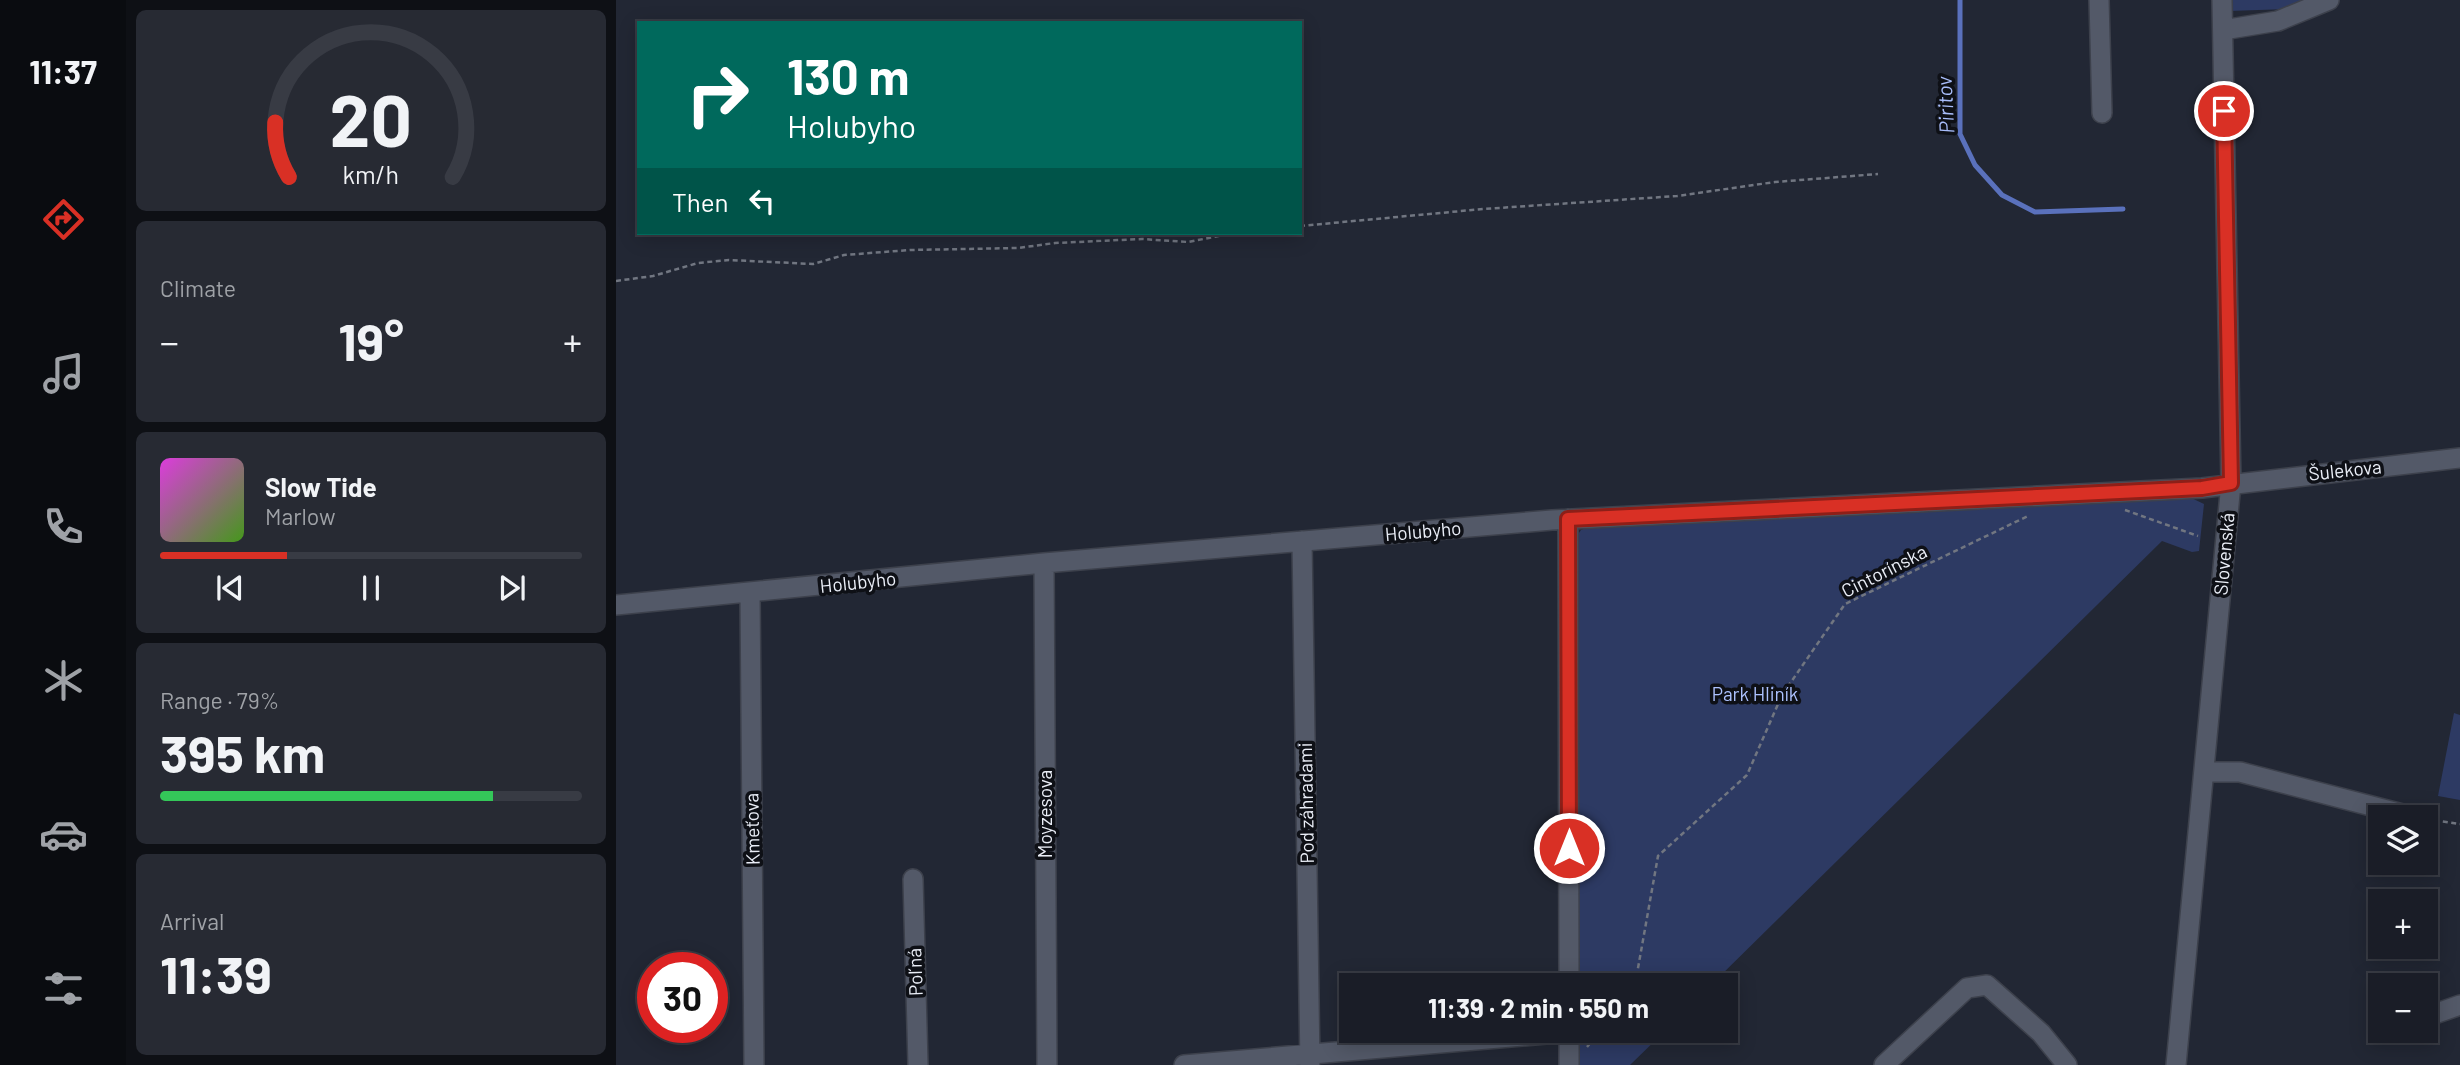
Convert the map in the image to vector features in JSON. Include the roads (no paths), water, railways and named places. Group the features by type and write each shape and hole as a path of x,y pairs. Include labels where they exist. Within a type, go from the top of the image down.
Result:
{"street":[{"path":"2099,0 2102,113"},
{"name":"Slovenská","path":"2176,1065 2231,483 2222,0"},
{"path":"2223,30 2278,21 2329,0"},
{"name":"Šulekova","path":"2231,483 2460,458"},
{"name":"Holubyho","path":"616,605 1044,563 1568,519 2202,488 2231,483"},
{"path":"1568,519 1569,973"},
{"name":"Pod záhradami","path":"1302,541 1310,1060"},
{"name":"Moyzesova","path":"1044,563 1047,1065"},
{"name":"Kmeťova","path":"750,593 754,1065"},
{"path":"2204,772 2240,772 2369,805"},
{"name":"Poľná","path":"913,879 918,1065"},
{"path":"1884,1065 1966,988 1987,985 2041,1033 2067,1065"},
{"path":"2438,1013 2460,1005"},
{"path":"1184,1065 1310,1060 1467,1043"}],"waterway":[{"name":"Piritov","path":"1960,0 1960,134 1975,165 2002,195 2035,212 2123,209"}],"park label":[{"name":"Park Hliník","path":"1755,694"}]}
